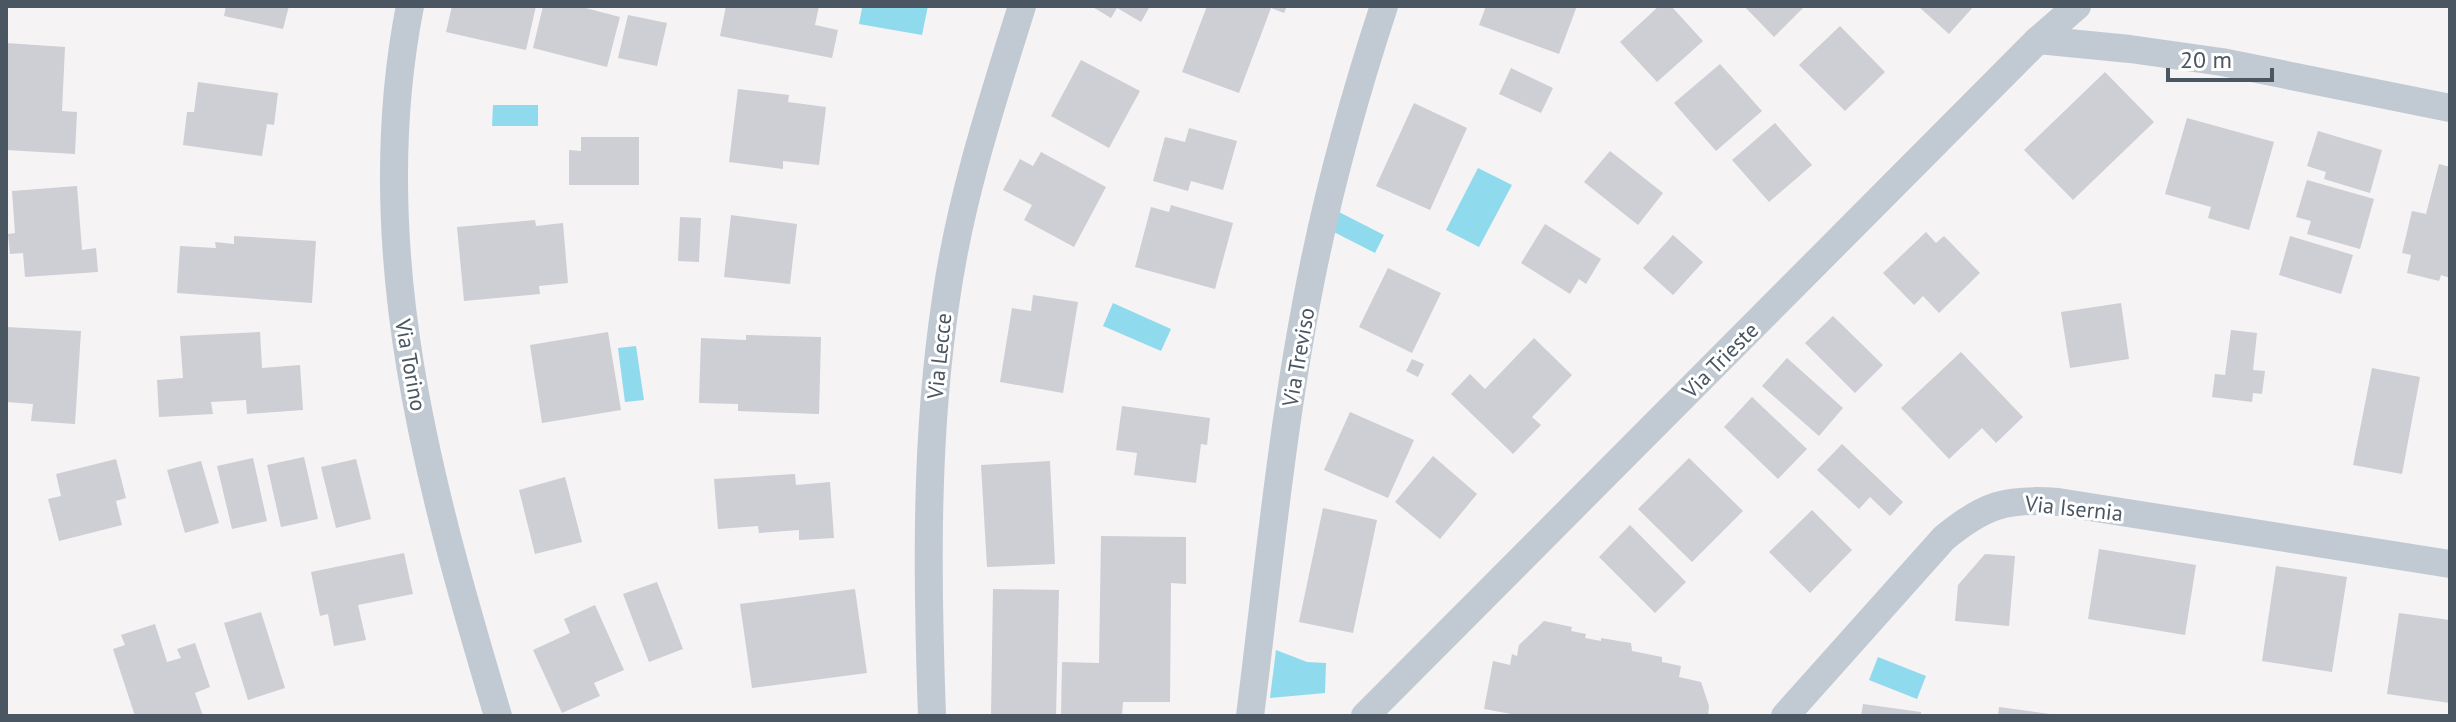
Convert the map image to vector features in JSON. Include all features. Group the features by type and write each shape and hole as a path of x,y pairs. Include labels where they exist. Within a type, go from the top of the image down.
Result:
{"street":[{"name":"Via Torino","path":"410,6 399,81 394,161 394,229 402,323 440,504 464,601 498,716"},
{"name":"Via Lecce","path":"932,716 929,490 938,351 962,217 1022,6"},
{"name":"Via Treviso","path":"1250,716 1288,416 1311,281 1343,142 1384,6"},
{"name":"Via Trieste","path":"1365,716 2038,40 2077,6"},
{"path":"2038,40 2206,60 2450,108"},
{"name":"Via Isernia","path":"1785,716 1944,538 1972,516 2009,502 2058,502 2450,564"}],"water":[{"path":"853,6 928,6 922,35 859,24 862,8"},
{"path":"493,105 538,105 538,126 492,126"},
{"path":"1478,168 1512,185 1479,247 1446,230"},
{"path":"1335,210 1384,235 1375,253 1326,228"},
{"path":"1113,303 1171,329 1161,351 1103,326"},
{"path":"636,346 644,400 625,402 618,348"},
{"path":"1276,650 1307,662 1326,663 1325,693 1270,698"},
{"path":"1878,657 1926,676 1917,699 1869,680"}],"building":[{"path":"226,6 289,6 283,29 224,16"},
{"path":"452,6 536,6 526,50 446,32"},
{"path":"543,6 578,6 620,17 607,67 533,48"},
{"path":"726,6 819,6 815,25 838,30 832,58 720,36"},
{"path":"1091,6 1150,6 1141,22 1117,8 1111,18"},
{"path":"1207,6 1287,6 1284,13 1271,8 1239,93 1182,72"},
{"path":"1486,6 1577,6 1559,54 1479,25"},
{"path":"1659,6 1671,6 1703,41 1657,82 1620,42"},
{"path":"1744,6 1805,6 1774,37"},
{"path":"1918,6 1974,6 1949,34"},
{"path":"628,15 667,23 657,66 618,58"},
{"path":"1840,26 1885,72 1845,111 1799,65"},
{"path":"6,43 65,47 62,111 77,112 75,154 6,150"},
{"path":"1081,60 1140,91 1109,148 1051,116"},
{"path":"1720,64 1762,111 1716,151 1674,103"},
{"path":"1511,68 1553,88 1541,113 1499,94"},
{"path":"2105,72 2154,122 2073,200 2024,150"},
{"path":"198,82 278,93 274,125 267,124 262,156 183,145 187,112 194,112"},
{"path":"738,89 789,95 788,102 826,107 819,165 783,161 783,169 729,162"},
{"path":"1414,103 1467,128 1430,210 1376,186"},
{"path":"2187,118 2274,142 2249,230 2208,218 2211,207 2165,194"},
{"path":"1775,123 1812,165 1769,202 1732,160"},
{"path":"1189,128 1237,141 1223,190 1191,181 1188,191 1153,181 1165,137 1185,142"},
{"path":"2318,131 2382,150 2370,193 2324,179 2326,172 2307,166"},
{"path":"581,137 639,137 639,185 569,185 569,150 581,151"},
{"path":"1610,151 1663,193 1638,225 1584,182"},
{"path":"1041,152 1106,187 1074,247 1024,220 1032,205 1003,190 1020,159 1033,166"},
{"path":"2439,164 2450,167 2450,278 2441,275 2439,281 2407,273 2411,255 2402,253 2412,211 2426,214"},
{"path":"2307,180 2374,199 2360,249 2307,234 2311,221 2296,217"},
{"path":"77,186 82,250 96,248 98,272 25,277 23,253 10,254 8,234 15,233 12,191"},
{"path":"1171,205 1233,223 1215,289 1135,267 1151,207 1169,212"},
{"path":"731,215 797,224 790,284 724,277"},
{"path":"680,217 701,218 699,262 678,261"},
{"path":"535,220 536,226 563,223 568,283 539,286 540,294 464,301 457,227"},
{"path":"1545,224 1601,259 1586,284 1579,279 1570,294 1521,263"},
{"path":"1926,232 1936,243 1944,236 1980,273 1939,313 1923,296 1914,305 1883,273"},
{"path":"1673,235 1703,262 1673,295 1643,268"},
{"path":"234,236 316,241 312,303 177,293 180,246 216,248 215,242 234,244"},
{"path":"2290,236 2353,255 2341,294 2279,275"},
{"path":"1388,268 1441,293 1412,353 1359,327"},
{"path":"1033,295 1078,302 1063,393 1000,382 1012,308 1031,311"},
{"path":"2121,303 2129,359 2070,368 2061,312"},
{"path":"1833,316 1883,365 1855,393 1805,343"},
{"path":"6,327 81,331 75,424 31,421 33,404 6,402"},
{"path":"2231,330 2257,333 2253,370 2265,371 2262,394 2253,393 2252,402 2212,397 2215,374 2225,375"},
{"path":"260,332 262,368 300,365 303,410 247,414 246,400 211,402 213,414 159,417 157,380 183,378 180,336"},
{"path":"608,332 621,410 542,423 530,345"},
{"path":"746,335 821,337 819,414 738,411 738,404 699,403 701,338 746,340"},
{"path":"1534,338 1572,375 1532,417 1541,425 1513,454 1451,394 1470,374 1485,389"},
{"path":"1961,352 2023,417 1996,443 1982,428 1949,459 1901,408"},
{"path":"1787,358 1843,408 1819,436 1762,386"},
{"path":"1412,359 1424,364 1418,377 1406,371"},
{"path":"2372,368 2420,377 2402,474 2353,465"},
{"path":"1752,397 1807,449 1778,479 1724,427"},
{"path":"1122,406 1210,418 1207,445 1201,444 1196,483 1134,475 1137,453 1116,450"},
{"path":"1350,412 1414,440 1388,498 1324,470"},
{"path":"1842,444 1903,502 1890,516 1870,497 1859,509 1817,470"},
{"path":"1433,456 1477,494 1440,539 1395,502"},
{"path":"304,457 318,519 281,527 267,465"},
{"path":"253,458 267,521 232,529 217,466"},
{"path":"1689,458 1743,511 1692,562 1638,509"},
{"path":"116,459 126,498 116,501 122,525 59,541 48,499 61,496 56,474"},
{"path":"356,459 371,519 336,528 321,467"},
{"path":"201,461 219,523 185,533 167,470"},
{"path":"1050,461 1055,564 987,567 981,465"},
{"path":"795,474 796,485 830,482 834,538 799,540 799,530 759,533 758,526 718,529 714,479"},
{"path":"565,477 582,542 535,554 519,490"},
{"path":"1323,508 1377,520 1353,633 1299,622"},
{"path":"1812,510 1852,550 1810,593 1769,552"},
{"path":"1630,525 1686,582 1655,613 1599,557"},
{"path":"1101,536 1186,537 1186,584 1171,583 1170,702 1123,702 1122,716 1061,716 1062,662 1099,663"},
{"path":"2099,549 2196,565 2185,635 2088,619"},
{"path":"404,553 413,594 358,605 366,640 334,646 328,614 320,616 311,572"},
{"path":"1985,554 2015,556 2009,626 1955,621 1958,585"},
{"path":"2276,566 2347,577 2332,672 2262,661"},
{"path":"657,582 683,649 649,662 623,594"},
{"path":"855,589 867,673 752,688 740,604"},
{"path":"993,589 1059,590 1056,716 991,716"},
{"path":"595,605 624,670 594,683 600,696 562,713 533,650 570,633 564,619"},
{"path":"261,612 285,688 248,700 224,623"},
{"path":"2399,613 2450,620 2450,703 2387,694"},
{"path":"1544,621 1572,627 1571,631 1586,634 1585,638 1631,643 1632,651 1662,657 1662,662 1681,666 1679,677 1701,682 1709,706 1708,716 1522,716 1484,709 1493,661 1510,665 1512,654 1517,656 1519,645"},
{"path":"155,624 167,662 181,658 177,649 195,643 210,687 195,693 203,716 135,716 113,649 125,645 121,635"},
{"path":"1863,704 1921,712 1921,716 1861,716"},
{"path":"1999,707 2050,714 2050,716 1998,716"}]}
